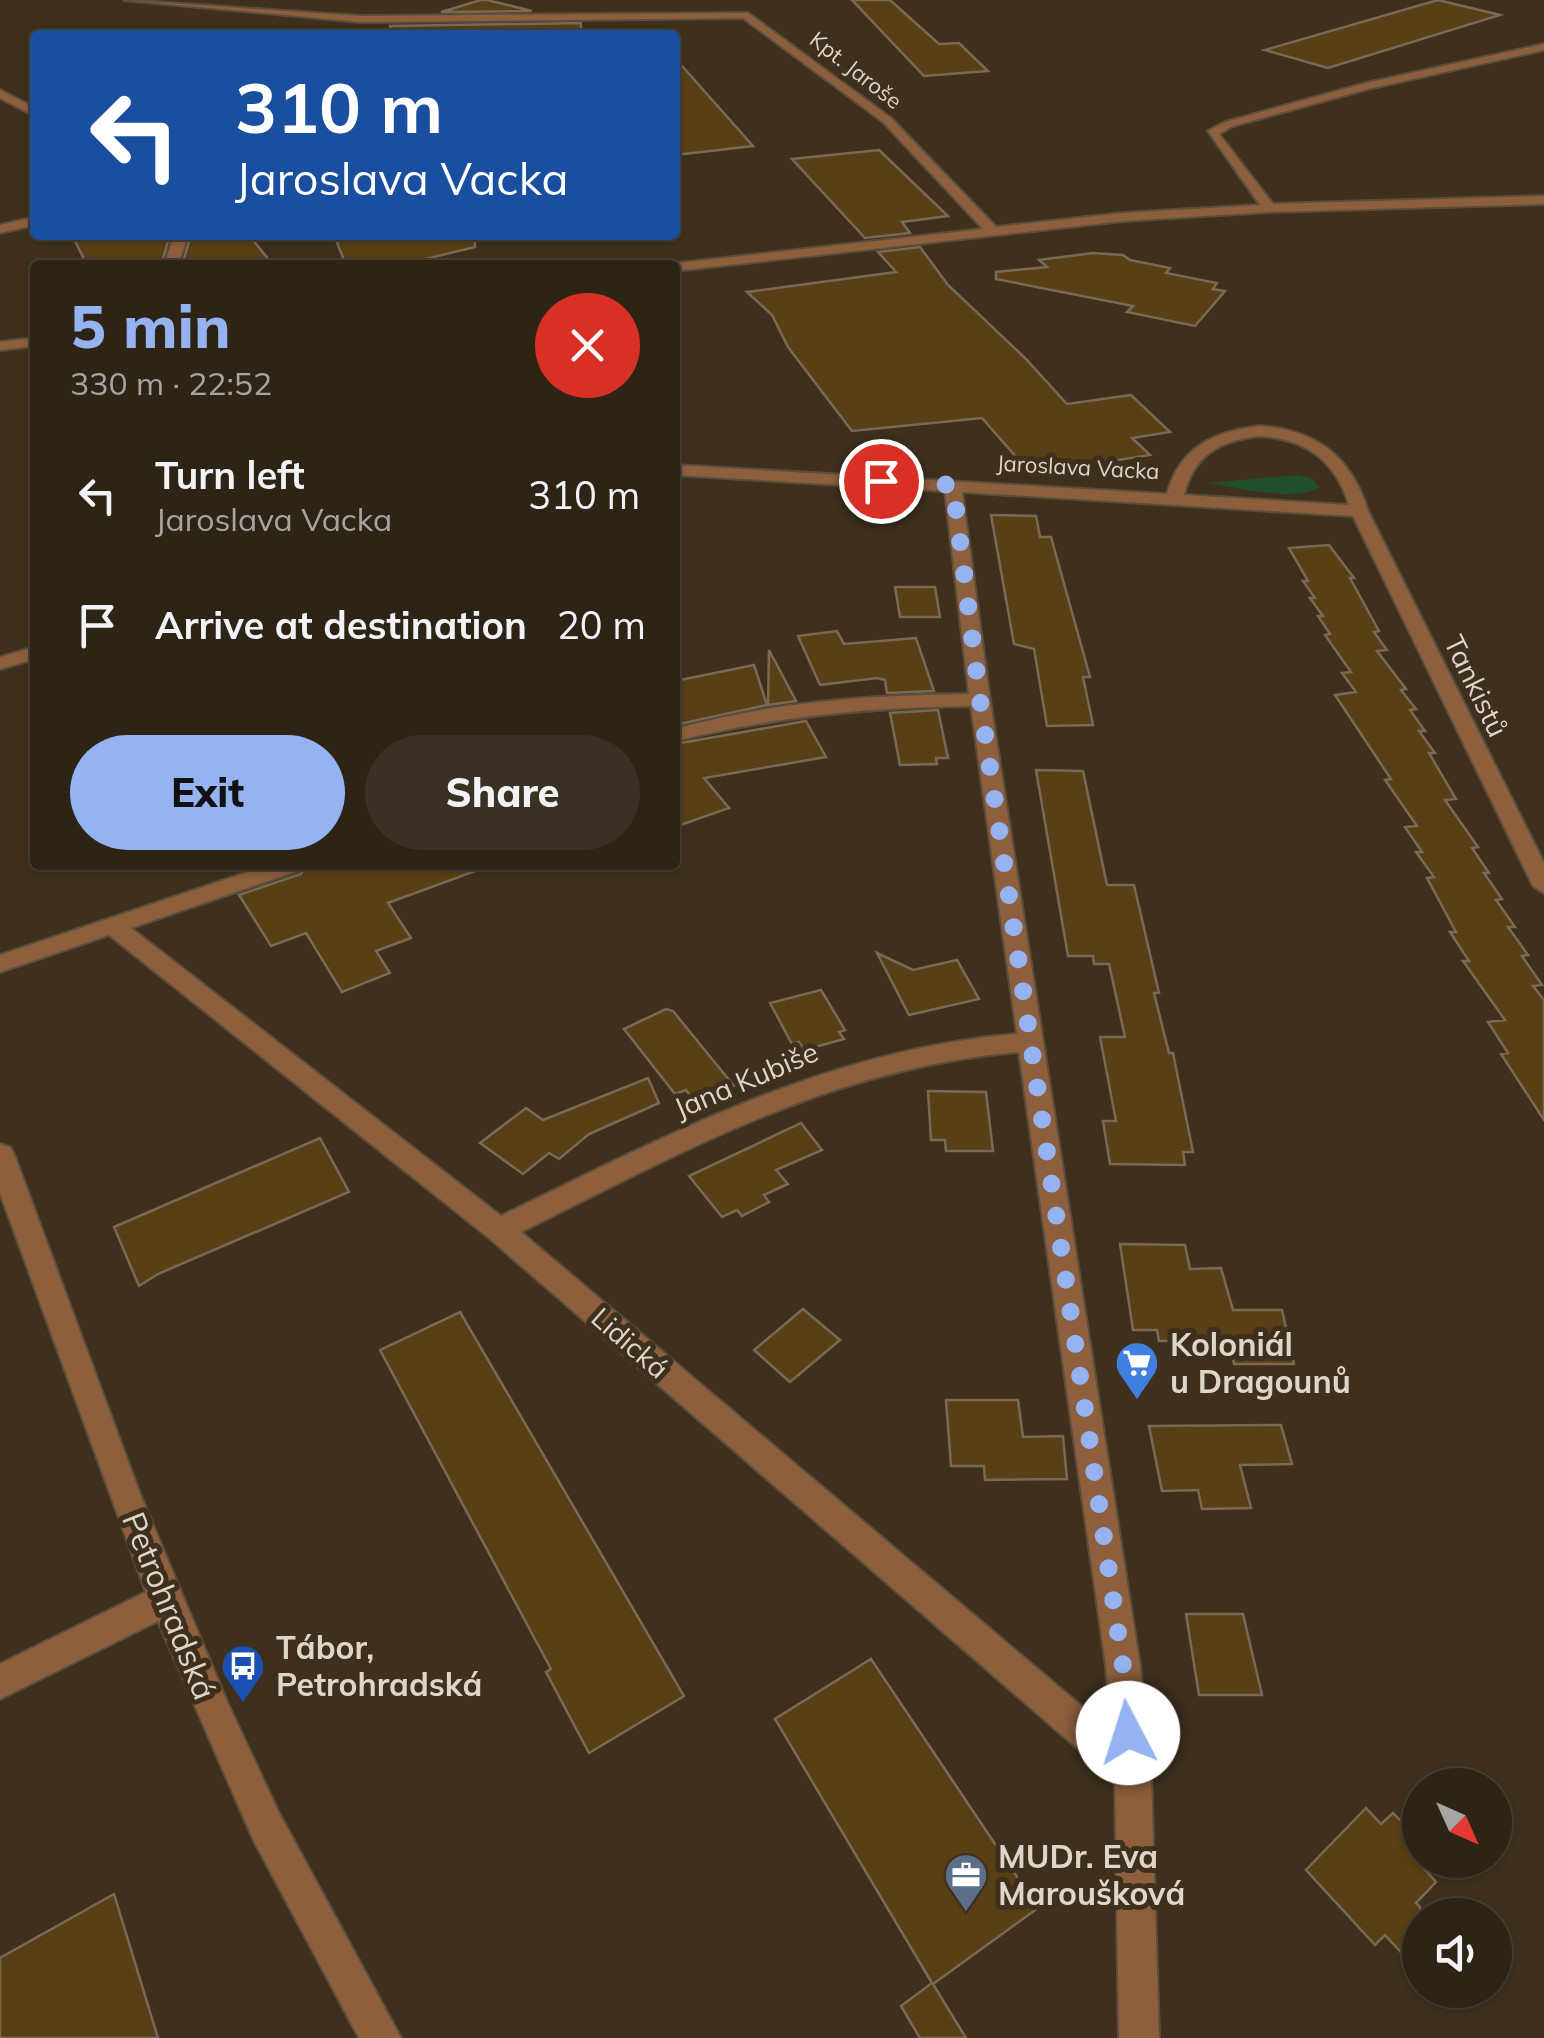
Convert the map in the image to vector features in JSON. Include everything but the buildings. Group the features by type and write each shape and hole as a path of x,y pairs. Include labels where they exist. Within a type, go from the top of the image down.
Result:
{"street":[{"name":"Kpt. Jaroše","path":"128,0 361,18 750,12 887,120 992,231"},
{"path":"298,13 330,4"},
{"path":"496,18 542,4"},
{"path":"1269,208 1212,133 1229,124 1366,86 1544,47"},
{"path":"0,93 30,110"},
{"path":"680,266 992,231 1224,210 1544,200"},
{"path":"0,228 30,223"},
{"path":"0,346 30,343"},
{"name":"Tankistů","path":"1175,498 1176,483 1200,446 1230,432 1282,434 1322,448 1349,478 1359,511 1544,886"},
{"name":"Jaroslava Vacka","path":"680,470 1359,511"},
{"path":"953,485 980,700 1123,1666 1133,1773 1139,2038"},
{"path":"0,663 30,654"},
{"path":"680,735 778,713 864,702 980,700"},
{"path":"0,964 278,870"},
{"name":"Lidická","path":"114,927 499,1230 1133,1773"},
{"name":"Jana Kubiše","path":"499,1230 801,1089 900,1059 960,1046 1032,1042"},
{"name":"Petrohradská","path":"0,1154 164,1601 255,1809 330,1954 380,2038"},
{"path":"0,1682 164,1601"}],"green space":[{"path":"1298,475 1313,479 1320,487 1280,494 1207,483"}],"place":[{"name":"Koloniál u Dragounů","path":"1137,1401"},
{"name":"Tábor, Petrohradská","path":"243,1704"},
{"name":"MUDr. Eva Maroušková","path":"966,1913"}],"route":[{"path":"881,481 953,485 980,700 1123,1666 1128,1733"}]}
